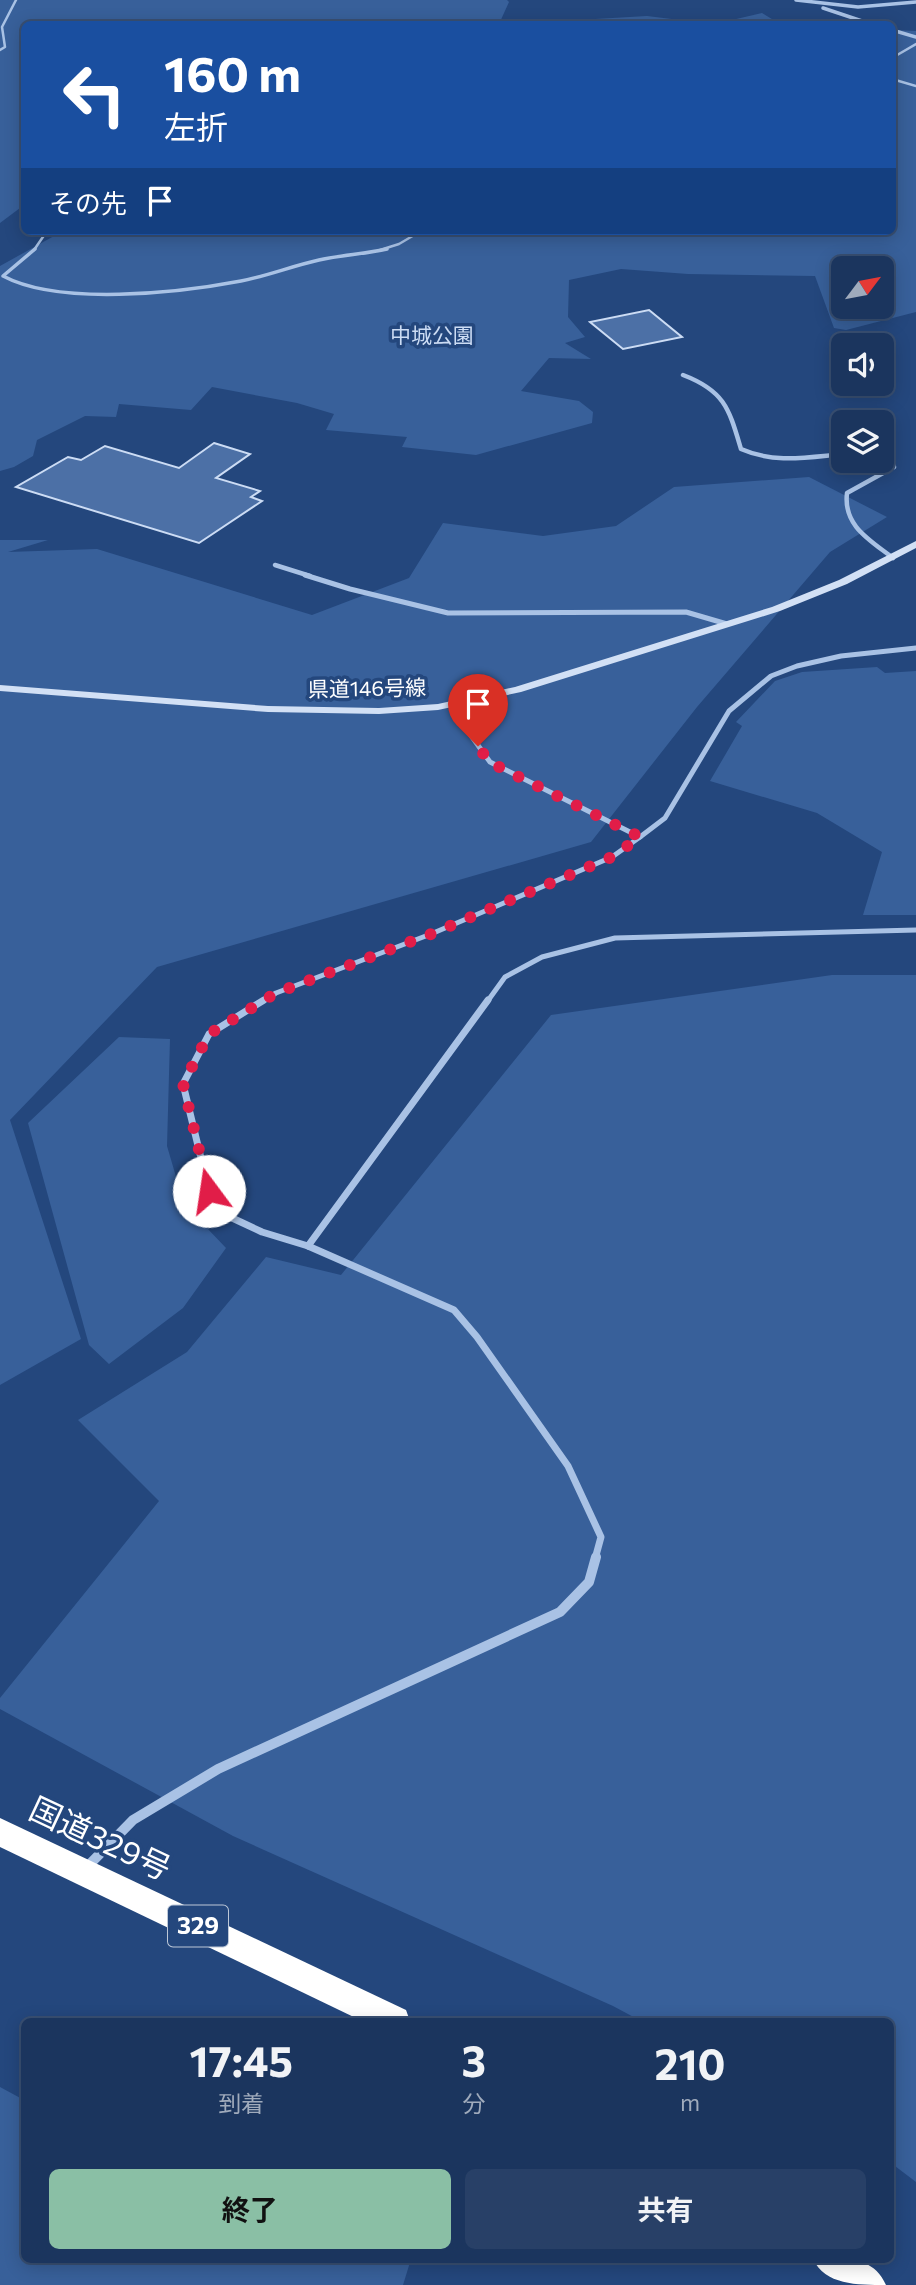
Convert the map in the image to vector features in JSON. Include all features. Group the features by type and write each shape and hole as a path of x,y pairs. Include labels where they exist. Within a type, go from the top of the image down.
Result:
{"highway":[{"name":"国道329号","path":"0,1832 389,2018"},
{"path":"834,2263 869,2285"}],"main road":[{"name":"県道146号線","path":"0,688 295,710 379,711 438,707 517,690 776,609 843,582 916,544"}],"street":[{"path":"796,0 862,21"},
{"path":"810,3 867,7 916,2"},
{"path":"896,31 916,37"},
{"path":"683,375 718,391 736,425 741,449 756,457 796,459 831,455"},
{"path":"882,473 848,493 844,507 847,519 893,558"},
{"path":"275,565 350,589 448,612 686,612 727,624"},
{"path":"83,1871 133,1820 218,1769 560,1612 589,1582 601,1537 568,1466 477,1337 454,1310 308,1246 262,1232 230,1217 209,1191 183,1084 209,1034 276,993 431,934 612,857 665,818 729,711 771,676 796,666 841,656 916,648"},
{"path":"479,700 467,730 489,762 640,837"},
{"path":"308,1246 505,977 542,957 615,938 916,930"}],"lane":[{"path":"0,50 5,47 6,40 2,27 16,0"},
{"path":"896,56 916,44"},
{"path":"896,80 916,86"},
{"path":"46,235 37,249 8,268 3,276 10,283 25,289 60,292 129,293 209,287 332,257 390,249 401,246 416,235"}],"green space":[{"path":"0,0 509,2 500,21 21,21 21,207 0,223"},
{"path":"762,13 775,21 688,21 732,20"},
{"path":"647,16 688,21 593,21 595,19"},
{"name":"中城公園","path":"896,30 916,31 916,312 894,318 894,256 831,256 831,319 889,319 846,330 834,328 815,276 688,274 621,269 569,280 568,317 585,337 565,343 591,359 549,358 521,391 579,401 593,412 592,423 476,455 402,447 407,437 326,430 334,414 297,403 212,387 191,410 119,404 116,417 85,416 37,440 33,456 14,467 0,471 0,266 56,235 896,235"},
{"path":"809,477 887,517 830,552 697,707 591,842 157,967 10,1120 81,1339 0,1385 0,540 48,540 8,552 97,549 312,615 409,578 443,523 543,536 616,526 674,487"},
{"path":"877,667 885,673 916,671 916,915 863,915 882,852 817,813 710,781 742,726 736,722 775,681 802,672"},
{"path":"832,975 916,975 916,2182 894,2165 894,2018 635,2018 233,1836 0,1709 0,1698 159,1501 78,1420 187,1352 266,1257 341,1275 551,1015"},
{"path":"119,1037 170,1039 167,1146 184,1204 226,1248 183,1308 109,1364 89,1345 28,1123"},
{"path":"0,2087 21,2098 21,2263 410,2263 403,2285 0,2285"}],"building":[{"path":"649,310 682,337 623,349 590,322"},
{"path":"214,443 250,454 216,478 260,491 251,497 262,501 199,543 16,487 68,457 81,460 105,446 179,468"}],"route":[{"path":"209,1191 183,1084 209,1034 276,993 431,934 612,857 640,837 489,762 478,746"}]}
